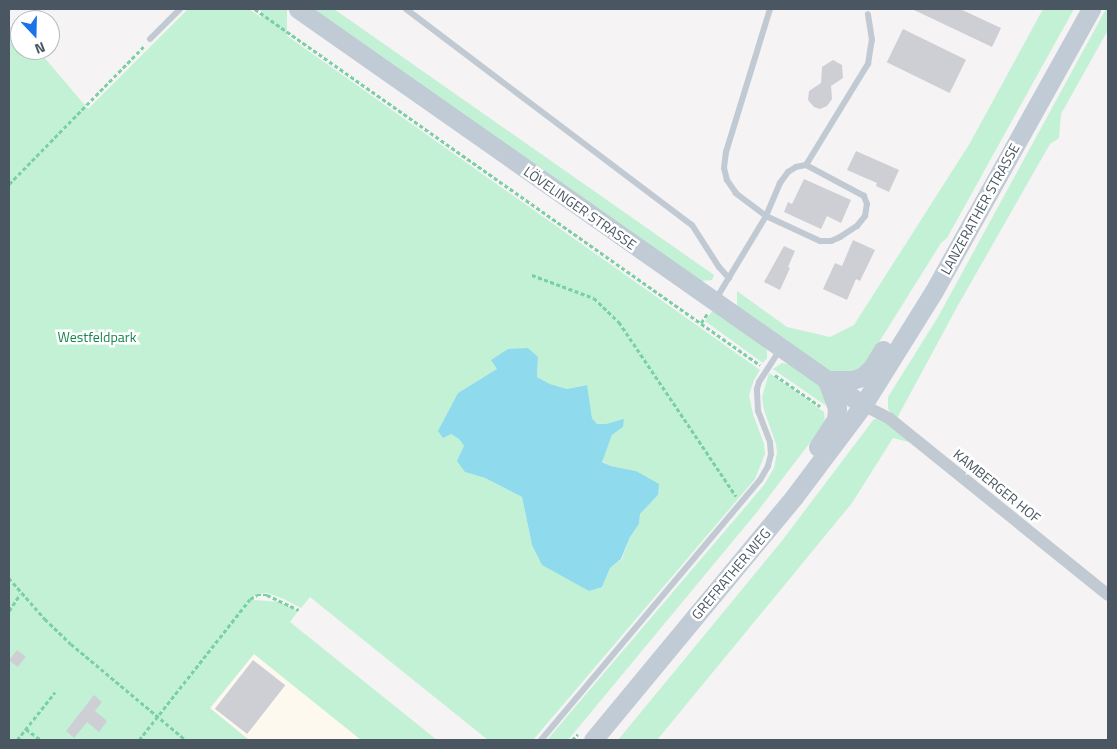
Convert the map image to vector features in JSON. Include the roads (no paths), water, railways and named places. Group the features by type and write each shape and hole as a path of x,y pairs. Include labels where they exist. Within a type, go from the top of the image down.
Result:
{"main road":[{"name":"LÖVELINGER STRASSE","path":"298,9 781,349 830,388 863,405"},
{"name":"LANZERATHER STRASSE","path":"863,405 934,291 1091,9"},
{"path":"744,558 747,540 836,419 837,408 830,388 842,382 862,377 872,368 905,315 934,291"},
{"name":"GREFRATHER WEG","path":"593,740 794,498 863,405"}],"street":[{"name":"KAMBERGER HOF","path":"863,405 890,420 1108,595"}],"lane":[{"path":"150,39 180,9"},
{"path":"406,9 692,225 719,267 729,278"},
{"path":"714,302 766,216 788,172 796,167 806,165 864,196 867,204 865,216 856,226 831,241 820,241 766,216 736,193 726,180 724,168 726,152 770,9"},
{"path":"806,165 868,64 872,40 868,14"},
{"path":"541,740 760,480 768,466 771,454 770,442 758,411 757,396 759,382 781,349"}],"water":[{"path":"528,348 538,357 537,377 550,384 567,389 587,385 592,418 597,424 606,424 624,419 623,427 612,435 602,462 611,466 636,471 659,484 658,495 640,514 639,524 630,537 621,559 610,568 602,587 589,591 542,565 532,545 522,497 485,478 465,472 457,461 464,446 459,439 451,434 443,438 438,431 458,393 497,369 491,360 508,349"}],"park label":[{"name":"Westfeldpark","path":"97,337"}]}
